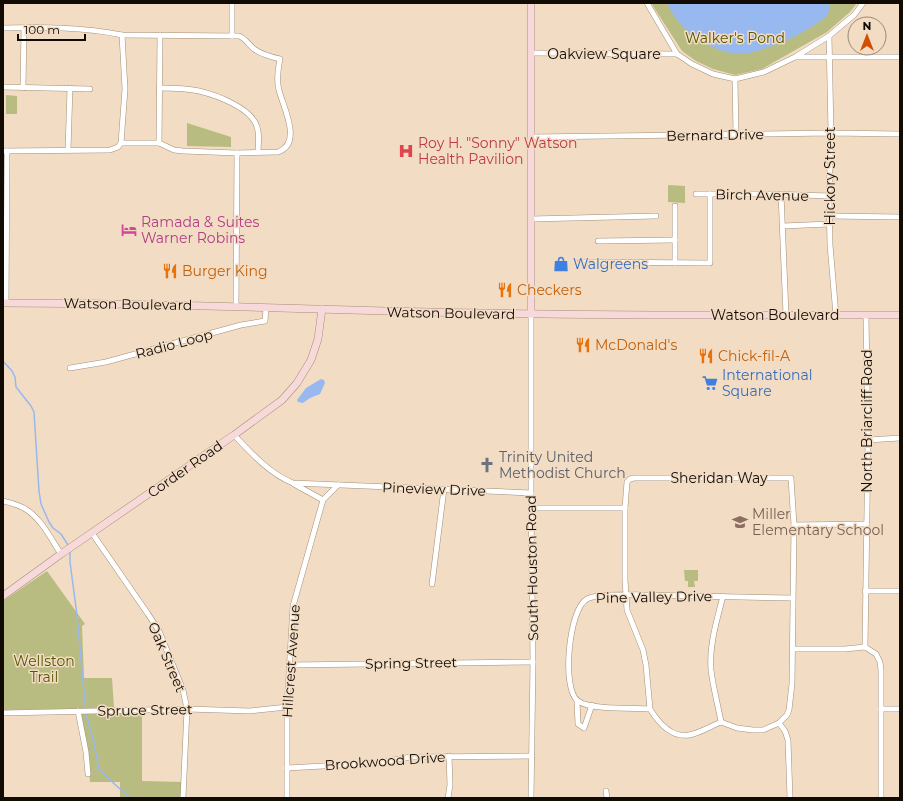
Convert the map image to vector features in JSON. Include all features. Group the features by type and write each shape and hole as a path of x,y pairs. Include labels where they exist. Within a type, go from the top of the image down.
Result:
{"main road":[{"path":"531,3 531,314"},
{"name":"Watson Boulevard","path":"4,303 183,304 266,308 531,314 900,315"},
{"name":"Corder Road","path":"3,596 282,400 297,383 308,366 318,339 322,309"}],"street":[{"path":"232,3 232,36"},
{"path":"647,3 677,54 692,64 713,74 735,79 764,72 795,57 829,36 854,15 863,3"},
{"path":"3,28 34,27 109,32 122,35 242,37 254,49 280,59 277,81 290,121 289,140 287,146 284,150 278,152 237,153 174,150 159,143 121,143 113,149 5,151 4,303"},
{"path":"23,88 24,28"},
{"path":"121,143 125,89 122,35"},
{"path":"159,143 160,35"},
{"name":"Hickory Street","path":"829,36 831,134 829,224 836,315"},
{"name":"Oakview Square","path":"531,53 677,54"},
{"path":"795,57 900,57"},
{"path":"735,79 736,135"},
{"path":"3,87 90,89"},
{"path":"68,150 70,88"},
{"path":"159,88 178,88 200,91 240,108 254,120 257,127 258,152"},
{"name":"Bernard Drive","path":"531,137 900,134"},
{"path":"236,307 237,153"},
{"name":"Birch Avenue","path":"696,194 781,194 829,196"},
{"path":"580,262 710,263 710,194"},
{"path":"781,194 786,315"},
{"path":"675,206 676,263"},
{"path":"531,219 656,216"},
{"path":"830,216 900,217"},
{"path":"783,226 829,224"},
{"path":"598,241 675,240"},
{"name":"Radio Loop","path":"70,368 106,362 242,325 265,321 266,308"},
{"name":"South Houston Road","path":"531,314 533,662 532,798"},
{"name":"North Briarcliff Road","path":"865,647 868,440 866,315"},
{"path":"234,435 267,467 284,480 293,483 323,500"},
{"path":"868,440 900,438"},
{"name":"Sheridan Way","path":"650,709 646,665 643,650 628,610 626,595 625,508 627,482 634,478 791,478 794,526"},
{"name":"Pineview Drive","path":"293,483 444,488 531,493"},
{"name":"Hillcrest Avenue","path":"287,798 287,707 293,606 323,500 338,485"},
{"path":"432,584 444,488"},
{"path":"3,501 26,509 46,530 61,554"},
{"path":"531,508 625,508"},
{"path":"577,700 592,706 650,709 656,719 667,729 678,735 689,735 721,722 737,728 753,730 763,730 779,723 787,715 791,703 794,526 867,524"},
{"name":"Oak Street","path":"92,533 159,631 183,690 187,709 183,798"},
{"path":"865,591 900,591"},
{"name":"Pine Valley Drive","path":"592,706 584,728 578,724 577,700 572,692 568,667 572,625 578,608 581,603 588,598 594,596 626,595 793,598"},
{"path":"721,722 711,670 715,629 723,596"},
{"path":"793,649 839,649 865,647 876,654 880,662 881,798"},
{"name":"Spring Street","path":"289,665 533,662"},
{"name":"Spruce Street","path":"3,713 187,709 250,711 287,707"},
{"path":"881,709 900,709"},
{"path":"79,711 88,774"},
{"path":"779,723 785,731 788,740 790,798"},
{"path":"448,798 450,786 449,756"},
{"name":"Brookwood Drive","path":"287,768 376,763 411,757 532,756"},
{"path":"606,791 607,798"}],"green space":[{"name":"Walker's Pond","path":"651,3 857,3 850,12 827,32 762,69 735,75 713,69 696,61 682,51"},
{"path":"6,95 17,96 17,114 6,114"},
{"path":"187,123 231,137 231,147 187,146"},
{"path":"668,185 685,186 685,203 668,202"},
{"path":"684,570 698,570 698,581 694,581 695,587 688,587 688,581 685,581"},
{"name":"Wellston Trail","path":"47,571 85,624 82,626 84,678 112,678 114,708 3,710 3,601"},
{"name":"Wellston Trail","path":"79,713 142,713 142,781 182,782 181,798 120,798 120,782 90,782 88,750"}],"water":[{"name":"Walker's Pond","path":"667,3 830,3 828,15 813,26 783,42 750,53 740,54 714,48 697,39 679,22"},
{"path":"321,379 324,380 325,383 320,394 303,403 298,402 297,400 306,388"}],"waterway":[{"path":"3,361 12,371 15,377 16,387 34,412 41,504 49,522 53,528 61,534 68,545"},
{"path":"70,551 86,714 94,743 99,770 130,798"}],"place":[{"name":"Roy H. \"Sonny\" Watson Health Pavilion","path":"406,151"},
{"name":"Ramada & Suites Warner Robins","path":"129,230"},
{"name":"Walgreens","path":"561,264"},
{"name":"Burger King","path":"170,271"},
{"name":"Checkers","path":"505,290"},
{"name":"McDonald's","path":"583,345"},
{"name":"Chick-fil-A","path":"706,356"},
{"name":"International Square","path":"710,383"},
{"name":"Trinity United Methodist Church","path":"487,465"},
{"name":"Miller Elementary School","path":"740,522"}]}
